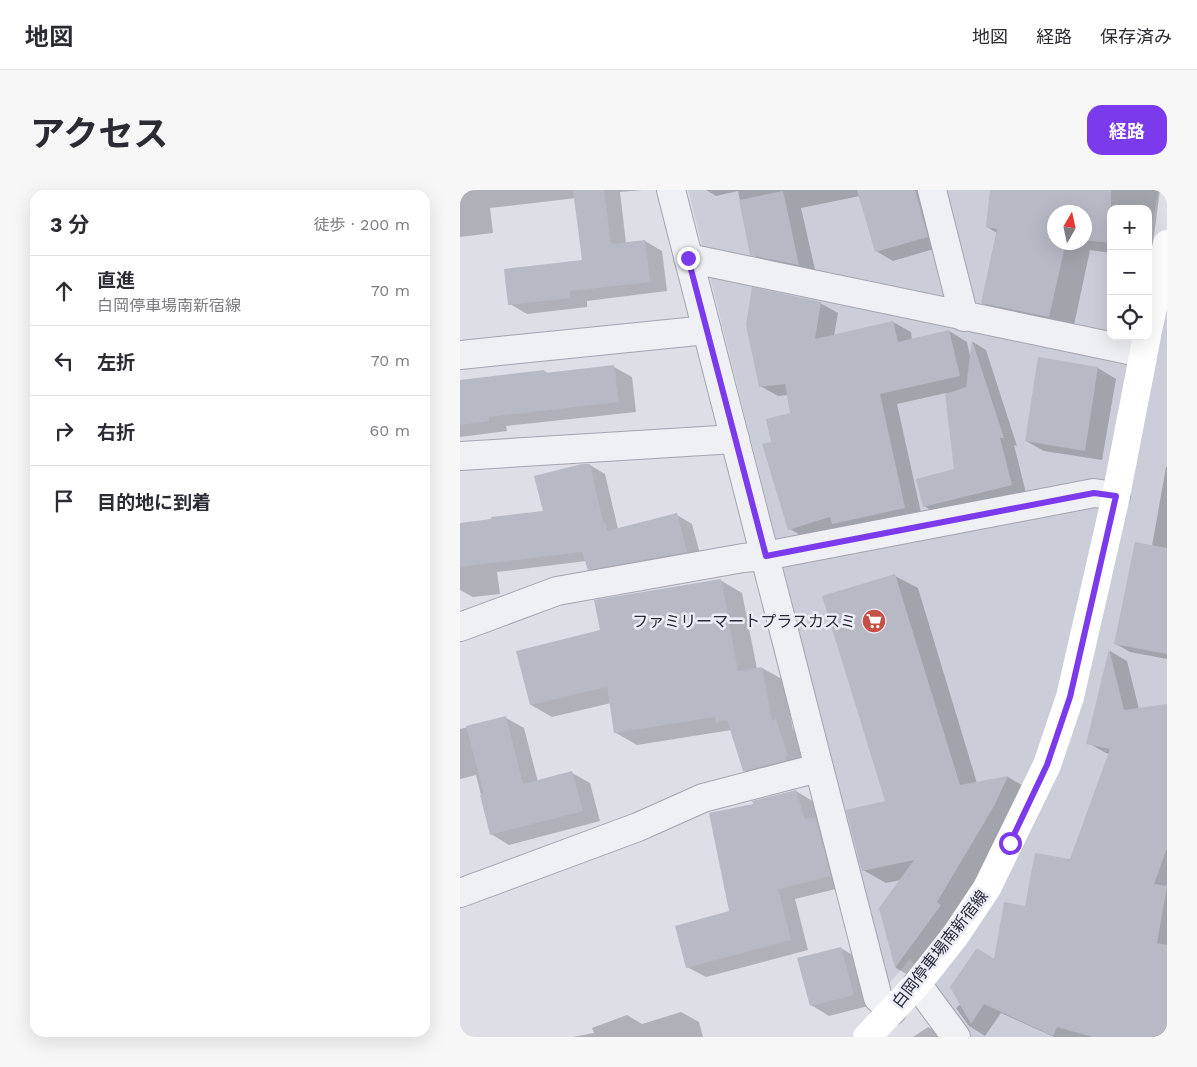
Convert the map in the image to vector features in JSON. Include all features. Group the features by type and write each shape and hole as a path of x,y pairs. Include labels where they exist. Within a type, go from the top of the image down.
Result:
{"main road":[{"name":"白岡停車場南新宿線","path":"1152,313 1167,244"},
{"name":"白岡停車場南新宿線","path":"867,1037 917,984 955,936 988,888 1047,765 1070,697 1116,496 1146,340"}],"street":[{"path":"671,190 878,998 892,1011"},
{"path":"932,190 964,316"},
{"path":"688,258 964,316 1107,335"},
{"path":"460,356 707,330"},
{"path":"460,456 735,439"},
{"path":"460,626 557,591 743,558 766,556 1094,493 1116,496"},
{"path":"460,893 638,827 703,798 818,768"},
{"path":"917,984 956,1037"}],"shaded area":[{"path":"688,190 1159,190 1152,221 1152,205 1107,205 1107,340 1152,340 1152,248 1167,250 1167,1037 969,1037 910,959 888,985"}],"building":[{"path":"573,190 604,190 611,244 645,240 650,282 570,291 570,298 508,305 504,269 582,260"},
{"path":"857,190 915,190 928,237 875,252"},
{"path":"990,190 1111,190 1111,205 1107,205 1107,243 1092,241 1092,205 1047,205 1047,250 1064,250 1049,317 981,303 997,229 986,227"},
{"path":"783,191 799,265 750,255 739,200"},
{"path":"752,287 821,302 815,339 893,321 898,342 949,330 960,376 880,394 905,508 832,524 830,517 788,530 762,444 771,442 766,419 790,413 785,384 759,387 746,325"},
{"path":"972,340 1004,438 1000,438 1012,485 923,507 916,479 954,469 945,394 966,387"},
{"path":"1038,357 1098,367 1085,451 1025,441"},
{"path":"614,365 619,402 489,417 489,421 460,425 460,380 544,370 545,373"},
{"path":"582,464 590,464 603,522 605,522 607,531 677,513 687,552 588,570 582,552 460,567 460,523 491,519 491,517 543,511 534,476"},
{"path":"1135,542 1167,548 1167,654 1114,644"},
{"path":"895,574 960,785 1008,776 994,806 937,902 941,905 895,968 879,908 914,860 862,871 846,810 885,801 822,596"},
{"path":"721,579 738,671 762,667 772,721 776,719 788,756 786,757 787,760 743,771 727,720 716,722 715,717 614,733 607,687 530,705 516,651 600,630 594,600"},
{"path":"1109,649 1124,710 1167,704 1167,848 1154,884 1167,886 1157,943 1167,945 1167,1037 1093,1037 1057,1027 1053,1036 984,1004 971,1024 950,987 977,948 994,959 1004,902 1025,906 1035,853 1070,859 1110,749 1086,744"},
{"path":"506,716 523,784 572,771 583,811 490,835 480,795 484,794 466,726"},
{"path":"796,790 805,819 815,817 831,876 778,889 791,940 686,968 675,926 729,911 709,813 753,804 752,801"},
{"path":"841,947 854,995 810,1006 797,958"}],"place":[{"name":"ファミリーマートプラスカスミ","path":"874,621"}],"route":[{"path":"688,258 766,556 1094,493 1116,496 1070,697 1047,765 1010,843"}]}
